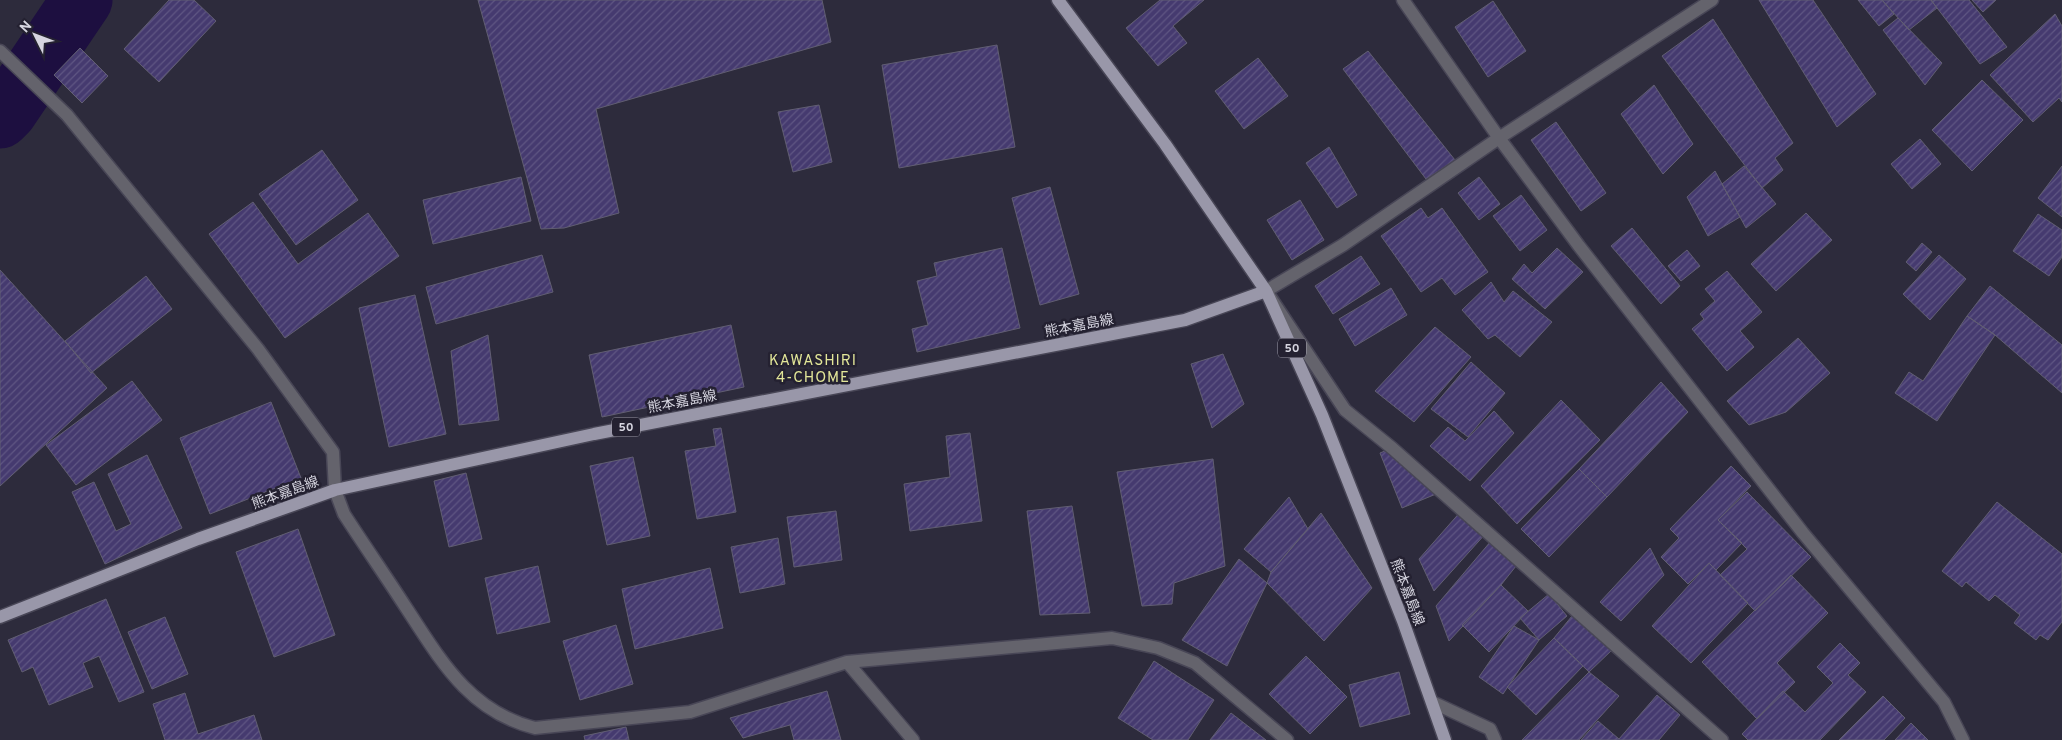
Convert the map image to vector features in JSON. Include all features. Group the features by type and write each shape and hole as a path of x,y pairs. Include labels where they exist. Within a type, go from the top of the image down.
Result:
{"main road":[{"name":"熊本嘉島線","path":"1058,0 1165,144 1266,291 1322,415 1403,621 1445,740"},
{"name":"熊本嘉島線","path":"0,617 198,539 335,490 594,434 1185,320 1266,291"}],"street":[{"path":"1402,0 1498,138 1579,246 1803,533 1944,702 1963,740"},
{"path":"1712,0 1498,138 1344,245 1266,291 1345,410 1392,448 1722,740"},
{"path":"0,51 67,115 258,348 332,452 335,490 344,514 451,675 493,712 514,723 534,728 690,712 847,662 1112,638 1158,648 1195,663 1287,740"},
{"path":"847,662 913,740"},
{"path":"1432,702 1490,729 1495,740"}],"building":[{"path":"169,0 194,0 216,21 159,82 124,49"},
{"path":"478,0 822,0 831,42 596,109 619,213 564,228 541,229"},
{"path":"1160,0 1204,0 1173,26 1187,43 1158,66 1126,28"},
{"path":"1759,0 1813,0 1876,94 1837,127"},
{"path":"1858,0 1882,0 1894,14 1879,26"},
{"path":"1882,0 1931,0 1937,8 1909,30"},
{"path":"1931,0 1969,0 2007,47 1980,64"},
{"path":"1972,0 1996,0 1983,12"},
{"path":"1493,1 1526,51 1488,77 1455,27"},
{"path":"2055,14 2062,26 2062,102 2059,98 2033,122 1990,75"},
{"path":"1898,18 1942,63 1925,85 1883,30"},
{"path":"1713,19 1793,143 1775,158 1783,170 1762,188 1662,56"},
{"path":"997,45 1015,147 899,168 882,65"},
{"path":"80,48 108,76 82,103 54,75"},
{"path":"1368,51 1455,160 1426,179 1343,69"},
{"path":"1258,58 1288,96 1244,129 1215,91"},
{"path":"1982,80 2023,120 1972,171 1932,130"},
{"path":"1654,85 1693,144 1663,174 1621,114"},
{"path":"819,105 832,162 793,172 778,112"},
{"path":"1556,122 1606,193 1581,211 1531,140"},
{"path":"1920,139 1941,164 1912,189 1891,164"},
{"path":"1329,147 1357,195 1337,208 1306,163"},
{"path":"322,150 358,200 296,245 259,194"},
{"path":"1744,166 1776,204 1746,228 1722,184"},
{"path":"2062,166 2062,217 2038,198"},
{"path":"1715,171 1740,217 1708,236 1687,197"},
{"path":"521,177 531,221 433,244 423,200"},
{"path":"1479,177 1500,204 1479,220 1458,193"},
{"path":"1050,187 1079,294 1040,305 1012,198"},
{"path":"1521,195 1547,230 1520,251 1493,216"},
{"path":"1300,200 1324,240 1292,260 1267,220"},
{"path":"253,202 298,264 368,213 399,256 285,338 209,234"},
{"path":"1421,208 1428,218 1442,208 1488,272 1455,295 1442,278 1421,292 1381,236"},
{"path":"1806,213 1832,240 1776,291 1751,264"},
{"path":"2038,214 2062,230 2062,257 2049,276 2013,251"},
{"path":"1632,228 1680,286 1661,304 1611,246"},
{"path":"1922,243 1932,252 1916,271 1906,262"},
{"path":"1002,248 1020,328 917,352 912,329 928,325 917,281 937,276 934,263"},
{"path":"1557,248 1583,272 1545,309 1512,279 1524,264 1532,273"},
{"path":"1687,250 1700,266 1681,281 1668,266"},
{"path":"542,255 553,292 436,324 426,287"},
{"path":"1939,255 1966,279 1930,320 1903,294"},
{"path":"1361,256 1380,284 1333,314 1315,286"},
{"path":"0,270 107,388 0,486"},
{"path":"1727,271 1762,312 1740,331 1754,347 1727,371 1692,329 1704,319 1700,314 1715,301 1705,289"},
{"path":"146,276 172,309 91,373 65,341"},
{"path":"1491,282 1504,302 1513,291 1552,322 1520,357 1495,335 1488,339 1462,310"},
{"path":"1990,286 2062,345 2062,393 1995,335 1967,316"},
{"path":"1391,288 1407,315 1355,346 1339,319"},
{"path":"415,295 446,434 389,447 359,308"},
{"path":"1967,316 1995,335 1937,421 1895,393 1909,372 1923,381"},
{"path":"731,325 744,387 602,417 589,355"},
{"path":"1435,327 1471,357 1414,422 1375,391"},
{"path":"488,335 499,420 459,425 451,351"},
{"path":"1798,338 1830,373 1786,412 1749,425 1727,401"},
{"path":"1223,354 1244,404 1212,428 1191,364"},
{"path":"1471,362 1505,393 1468,437 1431,409"},
{"path":"132,381 162,420 76,485 46,445"},
{"path":"1661,382 1688,412 1607,497 1579,469"},
{"path":"1561,400 1600,440 1517,524 1481,486"},
{"path":"271,402 301,478 210,514 180,438"},
{"path":"1494,411 1514,433 1470,481 1430,446 1448,427 1465,441"},
{"path":"721,428 736,512 697,519 685,451 716,446 713,429"},
{"path":"970,433 982,521 910,531 904,484 950,477 946,436"},
{"path":"1392,448 1441,492 1402,508 1380,453"},
{"path":"147,455 182,528 105,564 72,492 94,482 116,531 131,524 108,474"},
{"path":"633,457 650,536 607,545 590,466"},
{"path":"1213,459 1225,566 1174,583 1172,604 1142,606 1117,472"},
{"path":"1731,466 1751,486 1718,520 1742,543 1716,570 1709,563 1688,584 1661,557 1679,538 1670,529"},
{"path":"1579,469 1607,497 1549,557 1521,529"},
{"path":"466,473 482,539 449,547 434,481"},
{"path":"1747,492 1811,557 1755,611 1720,575 1747,549 1718,520"},
{"path":"1289,497 1308,529 1271,572 1244,549"},
{"path":"1997,502 2062,554 2062,622 2048,640 2040,635 2036,640 2014,623 2020,615 1995,595 1989,601 1966,582 1962,587 1942,571"},
{"path":"1072,506 1090,613 1040,615 1027,511"},
{"path":"1462,510 1487,532 1434,591 1419,559"},
{"path":"836,511 842,560 794,567 787,517"},
{"path":"1321,513 1372,588 1324,641 1267,583 1271,572"},
{"path":"298,529 335,635 274,657 236,552"},
{"path":"778,538 785,584 740,593 731,547"},
{"path":"1491,541 1520,561 1501,585 1449,641 1436,606"},
{"path":"1650,548 1664,575 1621,621 1600,602"},
{"path":"1239,559 1267,583 1227,666 1182,640"},
{"path":"1709,563 1748,603 1691,663 1652,626"},
{"path":"538,566 550,622 497,634 485,578"},
{"path":"710,568 723,628 635,649 622,589"},
{"path":"1791,575 1828,613 1777,663 1795,682 1757,719 1702,662"},
{"path":"1501,585 1528,611 1489,652 1462,625"},
{"path":"1549,594 1567,616 1539,640 1520,618"},
{"path":"106,599 144,692 119,702 99,656 83,663 93,687 49,705 33,667 22,672 8,640"},
{"path":"1572,616 1612,650 1589,672 1554,638"},
{"path":"165,617 188,674 152,689 128,632"},
{"path":"616,625 633,684 580,700 563,641"},
{"path":"1514,626 1539,640 1503,694 1479,677"},
{"path":"1554,638 1583,666 1536,715 1507,687"},
{"path":"1840,643 1860,663 1848,675 1866,692 1820,740 1748,740 1742,734 1783,691 1805,712 1833,683 1817,667"},
{"path":"1306,656 1347,697 1310,734 1269,694"},
{"path":"1154,661 1214,700 1188,740 1153,740 1118,718"},
{"path":"1399,672 1410,714 1360,727 1349,685"},
{"path":"1589,672 1619,696 1579,740 1522,740"},
{"path":"827,691 841,740 794,740 790,725 743,738 730,718"},
{"path":"185,693 198,734 254,715 262,740 165,740 153,704"},
{"path":"1657,695 1680,715 1659,740 1581,740 1598,721 1619,739"},
{"path":"1883,696 1905,718 1884,740 1839,740"},
{"path":"1231,713 1266,740 1210,740"},
{"path":"1911,723 1928,740 1895,740"},
{"path":"626,727 629,740 585,740 584,736"}],"waterway":[{"path":"0,118 7,111 82,0"}],"district":[{"name":"KAWASHIRI 4-CHOME","path":"813,368"}]}
